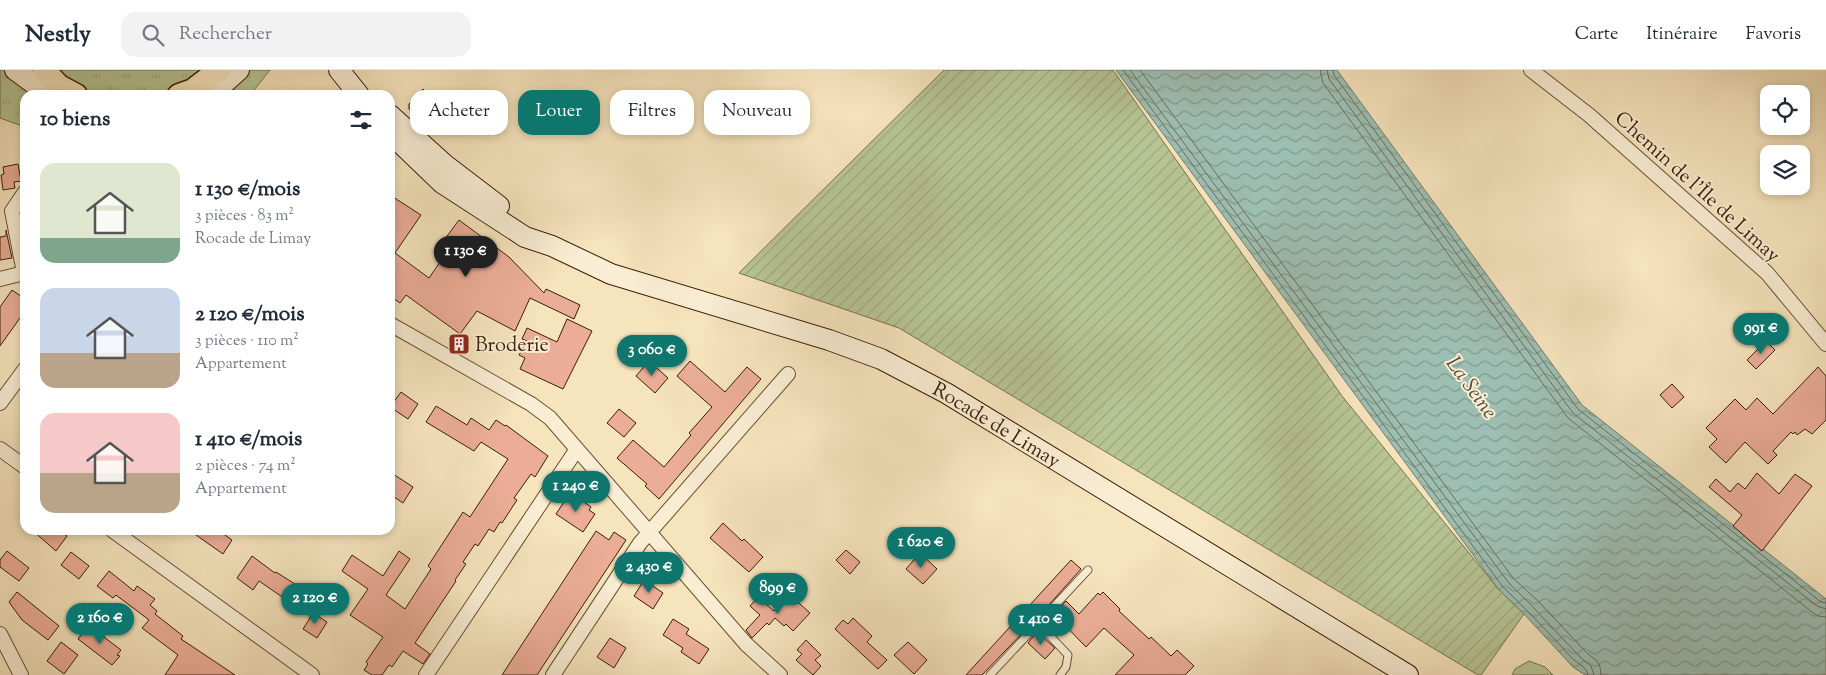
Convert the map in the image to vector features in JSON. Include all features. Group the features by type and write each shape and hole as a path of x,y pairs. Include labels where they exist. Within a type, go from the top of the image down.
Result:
{"main road":[{"path":"15,70 42,90"},
{"path":"44,70 60,86 67,90"},
{"path":"193,90 219,70"},
{"path":"217,90 239,70"},
{"path":"339,70 355,90"},
{"path":"356,70 371,90"},
{"name":"Rocade de Limay","path":"395,120 444,164 498,205 534,229 552,246"},
{"name":"Rocade de Limay","path":"395,138 442,183 525,237 552,246 611,274 829,340 881,359 946,393 1408,675"}],"street":[{"name":"Chemin de l'Île de Limay","path":"1531,70 1589,115 1767,273 1826,344"},
{"path":"20,199 12,211 20,249"},
{"path":"0,279 20,274"},
{"path":"395,327 531,404 550,418 746,644 780,675"},
{"path":"553,675 640,543 651,533 788,374"},
{"path":"0,403 20,376"},
{"path":"0,449 20,463"},
{"path":"426,675 577,449"},
{"path":"119,535 312,675"},
{"path":"0,634 21,675"}],"lane":[{"path":"990,675 1088,570"},
{"path":"1039,624 1068,655 1066,667 1060,675"}],"green space":[{"path":"0,70 270,70 254,90 20,90 20,125 0,118"},
{"path":"944,70 1113,70 1342,396 1499,590 1524,614 1481,675 1478,675 899,328 739,273"},
{"path":"1529,661 1545,667 1553,675 1512,675 1515,669"}],"water":[{"name":"La Seine","path":"1116,70 1337,70 1582,405 1826,599 1826,675 1585,675 1573,667 1499,590"}],"building":[{"path":"18,164 20,181 14,182 15,188 3,190 1,175 4,174 3,167"},
{"path":"395,198 421,215 395,253"},
{"path":"459,220 509,257 544,293 546,289 580,305 574,319 530,298 515,331 477,311 460,334 406,295 400,303 395,300 395,253 429,278 447,252 439,247"},
{"path":"6,230 12,258 0,260 0,237 6,236"},
{"path":"12,290 20,296 20,318 0,346 0,307"},
{"path":"567,319 592,331 563,389 520,369 525,358 519,355 527,341 522,339 527,328 557,342"},
{"path":"1766,341 1775,350 1756,369 1747,360"},
{"path":"649,361 668,378 655,393 636,376"},
{"path":"690,361 725,392 747,367 761,379 659,499 645,486 647,484 617,458 633,440 664,467 691,435 689,433 712,407 677,376"},
{"path":"1818,367 1826,376 1826,420 1812,434 1805,429 1797,435 1795,432 1793,434 1791,432 1773,451 1777,455 1768,464 1745,442 1726,463 1709,447 1717,439 1706,428 1735,399 1746,410 1757,398 1773,414"},
{"path":"1672,384 1684,397 1672,408 1660,395"},
{"path":"401,392 418,404 408,419 395,410 395,400"},
{"path":"436,406 467,425 471,418 489,430 496,420 506,425 548,456 535,477 531,474 514,498 517,500 502,523 500,522 494,532 489,529 478,546 475,544 463,562 466,564 456,581 415,643 430,654 423,664 403,651 392,667 389,665 382,675 372,675 364,670 368,664 366,662 383,637 350,615 368,589 342,571 352,555 383,576 399,551 410,559 386,595 405,609 431,569 428,566 463,512 470,517 508,459 481,442 474,451 426,422"},
{"path":"619,409 636,423 624,437 607,423"},
{"path":"1757,473 1779,494 1795,474 1812,486 1762,551 1733,526 1742,515 1709,487 1716,479 1730,492 1738,483 1745,489"},
{"path":"395,475 413,487 403,503 395,497"},
{"path":"568,496 573,500 575,497 580,499 591,507 589,510 595,514 583,532 556,514"},
{"path":"723,523 763,557 749,572 710,538"},
{"path":"596,531 609,540 614,532 626,540 537,675 502,675"},
{"path":"38,535 67,536 56,551"},
{"path":"196,535 225,535 232,540 223,554"},
{"path":"846,550 860,562 850,574 836,560"},
{"path":"7,551 29,568 19,581 0,567 0,560"},
{"path":"71,552 89,566 79,579 61,565"},
{"path":"920,553 937,569 923,584 906,569"},
{"path":"252,556 275,573 317,598 307,614 259,581 253,590 237,578"},
{"path":"1071,560 1081,569 1047,607 1045,606 1030,625 982,675 966,675"},
{"path":"109,571 134,591 137,586 155,599 150,605 157,611 155,614 183,636 181,639 235,675 165,675 178,655 142,628 149,620 116,595 113,598 97,586"},
{"path":"644,580 663,593 653,609 634,596"},
{"path":"17,592 59,626 48,640 22,620 9,602"},
{"path":"1103,592 1120,609 1119,611 1149,639 1151,637 1171,656 1177,650 1194,666 1185,675 1115,675 1134,655 1104,628 1086,647 1054,614 1066,601 1079,614 1098,593 1100,595"},
{"path":"790,595 810,613 793,631 786,624 784,626 775,618 752,638 746,630 760,615 750,606 758,597 774,611"},
{"path":"313,613 327,622 317,638 303,629"},
{"path":"853,618 872,636 867,642 887,660 878,669 835,629 843,620 848,624"},
{"path":"673,619 689,629 686,634 709,649 699,664 681,652 683,648 663,635"},
{"path":"88,625 121,650 117,655 120,656 112,665 78,639"},
{"path":"1037,632 1055,648 1045,659 1028,643"},
{"path":"610,638 626,648 614,668 597,657"},
{"path":"806,640 821,655 815,660 821,666 813,675 796,660 802,654 797,650"},
{"path":"61,642 78,655 64,674 47,661"},
{"path":"908,642 927,660 914,674 894,655"}],"place":[{"name":"Broderie","path":"459,344"}]}
